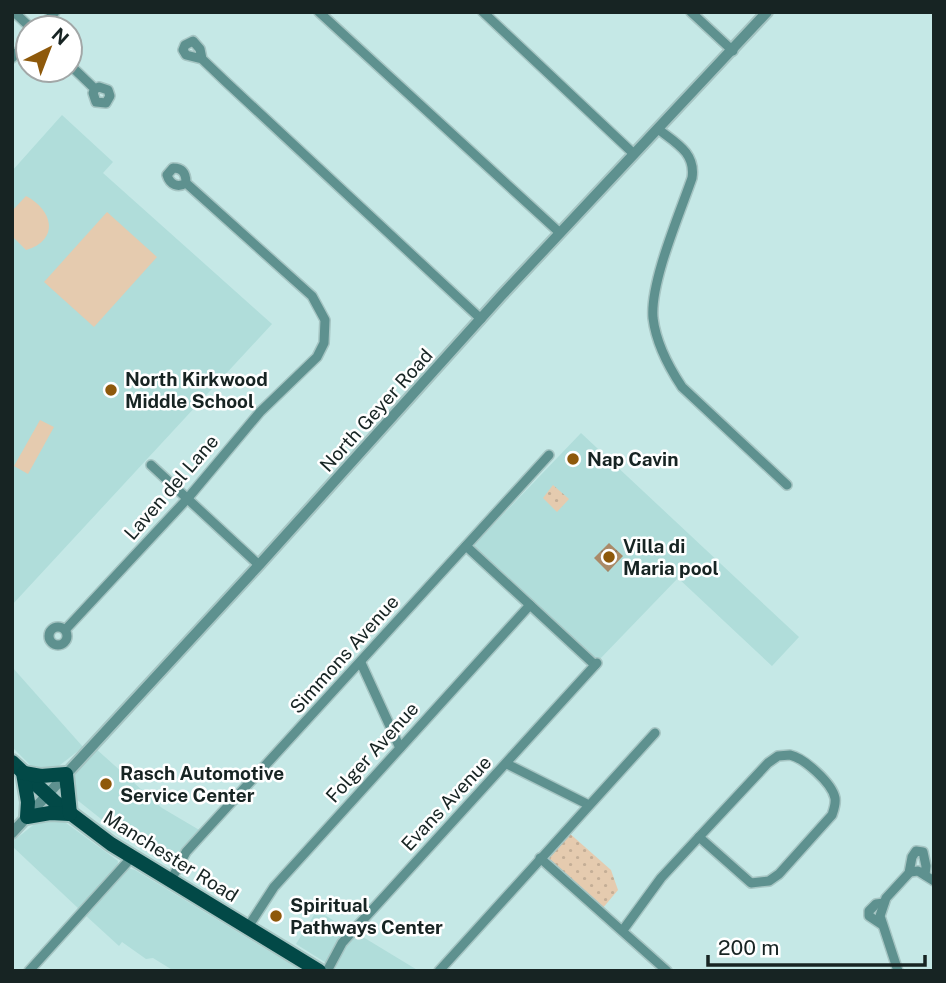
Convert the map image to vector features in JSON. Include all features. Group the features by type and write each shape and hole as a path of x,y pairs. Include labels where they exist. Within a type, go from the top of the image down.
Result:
{"main road":[{"name":"Manchester Road","path":"12,762 71,814 132,857 319,971"},
{"path":"23,773 41,776 66,774 71,814 50,813 27,817 28,802 23,773"}],"street":[{"path":"319,12 560,233"},
{"path":"483,12 634,154"},
{"path":"691,12 733,51"},
{"name":"North Geyer Road","path":"12,833 259,565 481,318 767,12"},
{"path":"202,59 481,318"},
{"path":"84,78 95,89"},
{"path":"659,129 681,147 694,166 657,283 653,317 660,348 669,369 682,387 787,485"},
{"name":"Laven del Lane","path":"66,629 188,498 260,412 317,357 325,334 324,320 312,296 186,183"},
{"name":"Simmons Avenue","path":"171,880 186,852 549,455"},
{"path":"151,465 259,565"},
{"path":"466,546 530,605"},
{"name":"Evans Avenue","path":"327,971 342,943 596,664 530,605"},
{"name":"Folger Avenue","path":"248,927 274,887 530,605"},
{"path":"361,663 400,747"},
{"path":"439,971 655,733"},
{"path":"623,930 661,878 699,837 768,763 778,756 800,757 831,786 835,796 832,815 779,874 769,881 751,883 699,837"},
{"path":"507,764 589,805"},
{"path":"898,971 880,916 884,903 910,872 912,857 917,851 923,852 925,858 925,875"},
{"path":"29,971 132,857"},
{"path":"540,858 667,971"},
{"path":"910,872 918,872 934,881"}],"shaded area":[{"name":"North Kirkwood Middle School","path":"62,115 113,162 103,173 272,324 12,605 12,171"},
{"path":"26,196 42,209 49,224 44,239 26,250 12,236 12,211"},
{"path":"107,212 157,257 94,327 44,282"},
{"path":"40,420 54,427 28,474 14,466"},
{"path":"581,433 799,637 772,666 678,578 598,661 472,547"},
{"path":"553,485 569,499 557,512 543,498"},
{"path":"12,667 83,747 55,769 34,769 12,747"},
{"path":"95,748 162,808 201,831 176,864 170,864 120,834 76,799 72,781"},
{"path":"42,818 62,820 118,861 117,869 79,909 12,846 12,842"},
{"path":"568,832 611,870 618,890 602,909 544,857"},
{"path":"127,868 135,870 302,971 174,971 153,958 146,959 122,942 119,946 84,914"},
{"path":"317,910 419,971 339,971 296,944"}],"water":[{"name":"Villa di Maria pool","path":"609,543 623,556 608,572 594,558"}],"place":[{"name":"North Kirkwood Middle School","path":"111,390"},
{"name":"Nap Cavin","path":"573,459"},
{"name":"Villa di Maria pool","path":"609,557"},
{"name":"Rasch Automotive Service Center","path":"106,784"},
{"name":"Spiritual Pathways Center","path":"276,916"}]}
